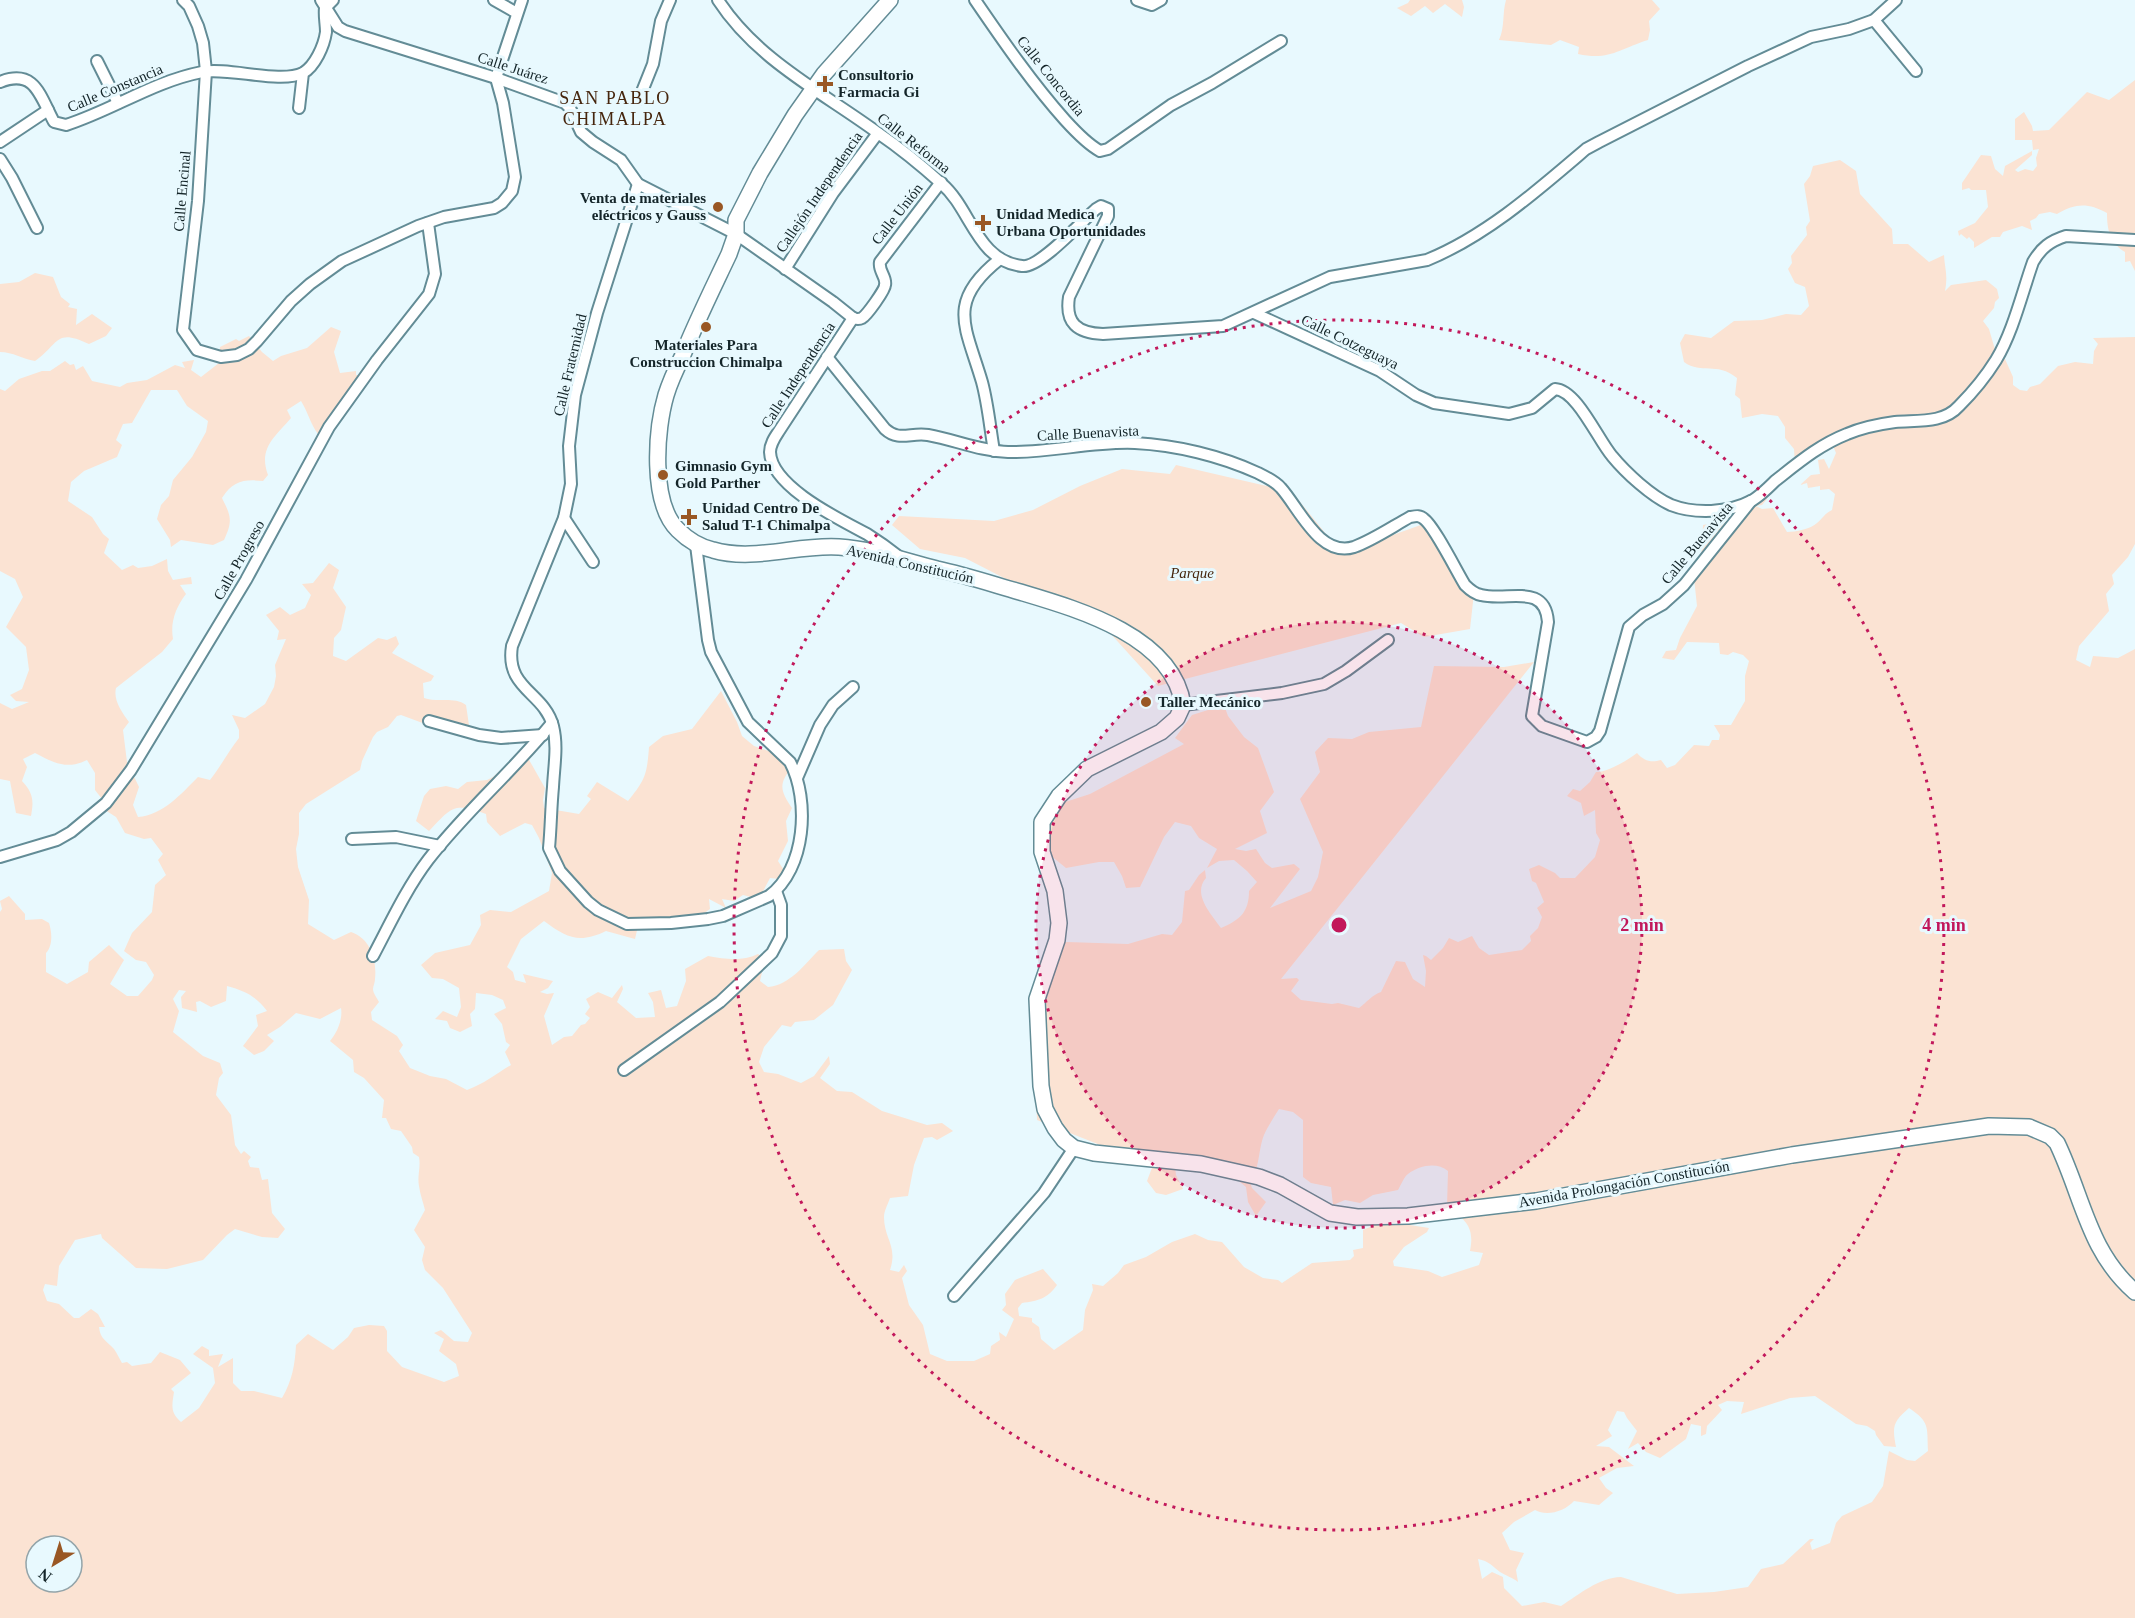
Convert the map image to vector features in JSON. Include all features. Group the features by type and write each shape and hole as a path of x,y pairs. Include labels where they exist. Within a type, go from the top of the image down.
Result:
{"main road":[{"name":"Avenida Constitución","path":"890,0 856,35 812,90 752,189 736,220 736,234 667,392 660,424 657,470 666,510 676,529 696,545 715,551 740,554 841,547 968,576 1069,606 1107,622 1159,658 1179,685 1184,705"},
{"path":"1074,1148 1060,1136 1045,1109 1041,1086 1037,999 1057,940 1059,923 1055,891 1042,852 1042,822 1059,796 1088,769 1161,732 1177,718 1184,705"},
{"name":"Avenida Prolongación Constitución","path":"1074,1148 1094,1153 1178,1161 1232,1170 1280,1185 1330,1213 1367,1217 1408,1215 1536,1201 1792,1155 1989,1126 2029,1126 2050,1136 2057,1143 2092,1236 2107,1263 2135,1292"}],"street":[{"name":"Calle Encinal","path":"183,0 189,6 198,26 203,43 206,71 198,201 183,312 183,330 197,350 221,357 237,355 249,349 291,301 342,261 428,223"},
{"path":"494,0 517,13"},
{"path":"428,223 444,217 494,208 502,202 514,186 516,177 503,103 496,78 522,0"},
{"path":"639,99 653,64 661,21 670,0"},
{"name":"Calle Reforma","path":"718,0 725,11 763,52 812,90 912,154 954,197 984,244 1000,259"},
{"name":"Calle Concordia","path":"975,0 1014,57 1075,130 1100,151 1115,144 1171,105 1281,41"},
{"path":"1137,0 1152,5 1161,0"},
{"path":"994,451 982,385 966,332 963,312 968,297 984,271 1000,259 1023,267 1037,262 1096,208 1101,206 1108,209 1108,216 1069,297 1068,315 1079,330 1103,334 1223,326 1330,277 1427,260 1450,250 1497,220 1586,149 1748,66 1811,37 1849,29 1875,20 1896,0"},
{"path":"299,108 303,73 316,59 325,38 326,3"},
{"name":"Calle Juárez","path":"326,3 338,27 345,31 496,78 564,103 570,108 575,123 586,137 621,160 638,184 736,234"},
{"path":"1875,20 1916,71"},
{"path":"97,61 118,103"},
{"name":"Calle Constancia","path":"0,82 16,77 27,80 37,90 54,122 66,125 168,80 206,71 287,76 303,73"},
{"path":"0,142 48,110"},
{"name":"Callejón Independencia","path":"785,268 833,193 878,133"},
{"path":"0,159 12,177 37,228"},
{"name":"Calle Unión","path":"853,318 858,319 865,315 884,288 885,282 879,268 880,262 941,182"},
{"name":"Calle Fraternidad","path":"552,723 540,703 524,687 512,668 512,646 564,518 571,484 569,446 575,395 597,313 638,184"},
{"name":"Calle Progreso","path":"0,857 57,840 71,832 106,803 131,770 246,580 329,427 377,360 429,294 435,274 428,223"},
{"name":"Calle Independencia","path":"736,234 853,318 772,442 770,451 772,460 786,481 805,499 876,540 904,560"},
{"name":"Calle Cotzeguaya","path":"1254,313 1380,371 1424,400 1434,404 1509,414 1532,408 1552,391 1558,389 1568,393 1616,462 1626,472 1672,506 1715,511 1751,501 1817,448 1857,431 1892,423 1939,419 1949,415 1995,360 2004,343 2032,262 2040,250 2047,244 2066,236 2135,240"},
{"name":"Calle Buenavista","path":"827,357 895,436 928,435 969,447 1019,452 1134,443 1172,446 1252,470 1270,479 1282,489 1318,535 1339,548 1355,546 1410,517 1424,518 1465,585 1473,592 1496,597 1529,596 1544,604 1548,612 1548,622 1532,716 1542,726 1587,742 1596,737 1600,731 1629,627 1643,615 1663,604 1684,585 1751,501"},
{"path":"564,518 593,562"},
{"path":"552,723 556,752 549,848 560,871 574,888 598,910 621,922 632,924 708,919 723,916 776,891 790,872 800,842 801,802 797,778 790,762 748,722 711,652 696,545"},
{"path":"1184,705 1282,693 1324,684 1347,671 1388,640"},
{"path":"797,778 819,725 833,705 853,687"},
{"path":"429,721 479,735 501,738 543,735"},
{"path":"373,956 413,881 462,820 552,723"},
{"path":"352,839 403,837 440,846"},
{"path":"624,1070 720,1002 772,953 781,936 781,905 776,891"},
{"path":"954,1296 1032,1208 1074,1148"}],"green space":[{"path":"1410,0 1462,0 1464,7 1462,17 1445,4 1433,13 1425,6 1411,16 1397,8"},
{"path":"1506,0 1652,0 1660,9 1649,21 1648,40 1614,53 1589,56 1578,54 1579,47 1560,40 1551,45 1499,40"},
{"path":"2135,80 2135,271 2130,261 2125,262 2125,252 2110,236 2107,213 2094,207 2076,206 2057,214 2050,212 2039,214 2030,221 2032,230 2022,226 2003,232 2000,237 1992,237 1974,248 1974,242 1969,237 1967,239 1961,234 1959,236 1958,231 1975,223 1988,207 1986,190 1969,188 1962,190 1962,183 1981,155 1991,156 1995,169 2003,176 2005,166 2032,151 2032,155 2015,170 2018,172 2025,169 2033,171 2037,166 2036,158 2039,149 2033,150 2032,140 2015,140 2015,119 2024,112 2033,131 2049,130 2087,92 2109,100"},
{"path":"1840,160 1856,171 1860,194 1892,229 1893,244 1908,244 1929,262 1944,255 1945,291 1951,285 1986,280 1997,289 1999,298 1983,321 1989,329 1996,353 2005,359 2013,377 2013,385 2020,390 2027,391 2030,387 2040,384 2058,366 2075,362 2093,364 2094,351 2098,344 2093,338 2135,337 2135,544 2128,557 2112,575 2114,584 2106,594 2109,611 2079,646 2076,660 2090,667 2093,656 2118,658 2135,649 2135,1618 0,1618 0,912 2,909 0,901 9,896 25,914 25,920 42,919 49,923 51,939 46,953 46,972 67,984 88,972 89,962 109,945 124,960 110,984 127,996 138,996 154,975 146,962 136,960 124,951 132,933 152,912 155,885 166,875 158,860 163,854 151,838 144,839 125,833 116,817 105,810 102,799 95,790 95,773 87,760 67,765 48,760 35,753 23,759 27,767 22,781 32,797 31,816 16,813 10,781 0,779 0,703 12,709 29,702 16,701 10,695 22,689 29,670 26,647 6,627 23,597 15,579 0,571 0,389 5,391 19,379 42,371 50,371 65,361 70,365 74,364 76,370 83,366 92,381 120,387 127,383 147,380 175,365 185,368 182,362 194,360 191,370 201,377 219,363 220,347 236,339 239,341 249,336 273,361 281,356 307,348 331,327 341,331 334,352 340,373 356,371 356,375 360,375 332,433 318,434 301,401 287,410 291,418 274,437 267,450 265,466 268,475 263,481 240,482 230,488 222,498 230,519 224,540 213,545 181,540 171,547 170,540 157,519 161,505 169,496 173,480 192,457 206,432 208,421 187,406 177,390 151,390 132,423 123,424 116,440 122,445 117,457 84,471 71,482 68,501 92,517 109,539 104,553 122,570 133,565 138,568 152,566 167,559 168,571 173,580 191,577 192,584 180,585 186,594 175,615 172,627 173,639 162,652 116,688 115,692 121,710 129,722 123,730 127,762 139,787 133,805 138,817 163,808 198,777 210,780 214,775 239,738 239,730 232,715 245,718 265,704 274,687 275,665 286,639 277,640 279,631 266,615 280,607 290,615 305,608 311,595 302,584 313,583 329,563 339,570 333,588 346,607 341,630 334,638 333,656 346,661 378,638 387,640 396,636 399,644 392,653 434,676 431,681 423,683 424,698 451,700 466,705 470,732 428,725 401,715 397,716 388,727 377,732 373,737 360,770 306,804 299,813 296,849 298,867 309,900 308,924 334,940 351,932 358,935 368,945 375,965 373,991 379,1002 371,1012 372,1020 397,1036 403,1045 399,1051 410,1068 430,1076 446,1079 467,1090 511,1065 505,1052 510,1045 506,1042 502,1024 494,1014 506,1008 503,1000 492,995 476,993 475,1009 470,1014 472,1026 460,1032 450,1028 447,1021 435,1019 443,1011 457,1017 461,1007 459,988 443,979 432,978 421,965 435,953 470,945 481,925 480,915 490,910 511,912 549,891 552,873 532,825 525,823 500,836 487,822 486,814 460,808 448,812 429,831 416,821 424,796 430,789 446,786 458,789 467,782 487,780 506,765 528,758 545,788 544,808 579,814 591,799 587,796 597,782 628,801 644,777 649,747 663,736 692,729 721,691 742,736 754,746 788,758 793,766 782,787 792,808 786,821 788,841 778,861 787,875 779,879 770,878 759,899 743,895 734,901 722,899 726,908 709,899 710,909 684,927 638,926 635,939 606,931 588,937 574,937 560,932 544,921 521,939 507,967 513,972 515,980 526,983 523,974 553,981 548,988 540,992 554,993 544,1016 552,1045 564,1037 572,1036 581,1025 585,1024 590,1018 585,1014 590,1007 586,999 598,992 612,998 622,985 623,989 617,1002 636,1018 655,1017 653,1002 648,993 661,990 666,1008 677,1006 686,981 685,969 708,956 739,959 758,954 765,959 760,981 768,987 790,978 819,950 844,949 846,961 852,970 833,1005 814,1020 795,1022 791,1027 782,1025 764,1047 759,1062 764,1072 778,1074 801,1083 814,1076 829,1056 830,1064 820,1078 837,1091 852,1092 882,1111 927,1125 942,1123 953,1131 937,1140 932,1137 924,1138 914,1165 908,1196 890,1198 884,1217 892,1248 890,1270 899,1272 904,1265 907,1271 902,1278 909,1305 923,1325 930,1354 947,1361 974,1361 990,1354 991,1346 1000,1340 999,1332 1006,1337 1014,1319 1002,1310 1006,1305 1005,1294 1015,1280 1043,1269 1057,1285 1046,1296 1022,1303 1018,1308 1019,1316 1032,1318 1032,1322 1039,1327 1041,1339 1054,1350 1083,1330 1085,1310 1093,1290 1092,1284 1103,1286 1124,1265 1146,1257 1172,1242 1195,1234 1208,1240 1222,1242 1244,1267 1263,1278 1278,1280 1282,1283 1312,1263 1350,1260 1354,1256 1353,1250 1363,1248 1363,1230 1384,1221 1429,1228 1427,1232 1404,1247 1393,1261 1394,1266 1428,1271 1442,1277 1479,1265 1483,1253 1470,1251 1470,1229 1459,1215 1447,1206 1448,1171 1439,1166 1423,1167 1407,1175 1398,1190 1373,1195 1360,1203 1345,1200 1333,1205 1331,1187 1311,1183 1303,1177 1303,1120 1293,1112 1279,1109 1264,1135 1256,1171 1250,1182 1252,1188 1266,1202 1256,1216 1248,1202 1246,1187 1224,1169 1175,1167 1183,1189 1166,1195 1156,1193 1147,1181 1153,1165 1137,1148 1128,1156 1037,1120 1032,992 1055,945 1067,942 1128,944 1162,934 1172,935 1182,922 1185,891 1189,890 1205,870 1206,878 1202,884 1202,897 1204,904 1221,928 1242,914 1247,905 1249,891 1257,882 1234,860 1219,861 1207,868 1217,849 1199,838 1191,826 1175,822 1164,837 1140,887 1126,888 1114,862 1099,862 1066,868 1039,846 1056,805 1090,794 1184,744 1175,738 1192,715 1224,705 1228,716 1244,737 1258,748 1274,792 1260,811 1267,833 1235,849 1246,851 1256,849 1265,863 1272,868 1294,864 1300,869 1270,908 1311,891 1318,877 1323,852 1300,799 1320,772 1315,752 1328,738 1352,739 1369,732 1421,727 1434,666 1504,667 1534,662 1281,979 1297,978 1299,980 1291,991 1301,1000 1338,1003 1359,1008 1381,992 1396,961 1405,962 1413,979 1425,987 1426,971 1423,955 1431,960 1449,938 1458,942 1472,936 1479,948 1489,955 1522,950 1531,941 1530,936 1538,928 1542,917 1537,908 1544,902 1536,883 1532,881 1529,869 1539,865 1560,878 1575,878 1595,857 1600,840 1596,833 1595,810 1584,816 1581,803 1567,796 1573,789 1580,791 1590,782 1596,772 1611,768 1637,753 1648,761 1661,760 1667,768 1675,765 1694,745 1709,746 1712,740 1719,740 1720,735 1714,725 1731,725 1745,701 1745,676 1749,661 1743,655 1733,652 1728,655 1720,654 1719,643 1687,642 1674,660 1662,658 1666,651 1676,650 1697,606 1694,578 1701,559 1703,525 1708,524 1711,520 1733,514 1760,486 1768,492 1767,499 1762,505 1756,506 1762,509 1773,508 1787,532 1811,527 1832,510 1835,494 1829,489 1820,490 1820,486 1808,488 1807,483 1800,485 1811,475 1820,474 1818,460 1824,459 1829,469 1836,453 1831,441 1795,466 1794,449 1785,438 1785,427 1778,416 1762,414 1742,418 1740,399 1735,395 1737,378 1722,370 1697,368 1684,362 1680,343 1685,334 1711,338 1734,321 1762,320 1786,314 1801,315 1809,306 1805,287 1795,283 1788,269 1792,263 1791,256 1807,235 1806,227 1810,221 1804,184 1813,166","holes":["227,986 259,1001 267,1011 256,1015 258,1026 243,1046 254,1055 264,1051 274,1041 267,1035 296,1013 320,1019 341,1008 339,1026 330,1041 353,1060 354,1072 364,1078 384,1100 382,1118 386,1118 391,1129 401,1131 412,1147 413,1153 419,1157 420,1192 425,1210 414,1230 425,1247 422,1260 425,1270 443,1288 472,1333 468,1342 454,1341 441,1330 434,1333 444,1339 439,1351 456,1364 459,1376 444,1382 402,1367 387,1351 387,1331 384,1326 369,1325 354,1328 348,1337 333,1350 308,1334 296,1345 292,1373 282,1398 254,1391 241,1391 233,1383 233,1358 218,1367 223,1354 209,1356 209,1350 202,1346 193,1354 213,1368 215,1383 199,1408 181,1422 173,1412 174,1392 171,1389 191,1373 180,1360 160,1352 151,1363 132,1366 127,1362 122,1363 101,1334 99,1327 105,1327 98,1314 91,1309 79,1318 74,1318 59,1304 47,1301 43,1290 45,1284 57,1286 59,1266 75,1240 101,1234 102,1238 136,1268 167,1269 203,1260 235,1229 262,1237 278,1238 285,1229 272,1213 268,1179 262,1180 259,1168 250,1167 248,1161 251,1157 244,1151 241,1154 235,1145 231,1115 216,1095 219,1078 223,1073 220,1063 203,1056 173,1032 179,1011 173,999 179,990 186,991 181,997 182,1008 197,1012 196,1002 200,1001 211,1007 226,1001","1815,1396 1856,1424 1867,1426 1875,1431 1884,1446 1896,1447 1895,1425 1909,1408 1924,1421 1928,1436 1928,1451 1915,1461 1907,1460 1889,1451 1883,1486 1872,1502 1842,1516 1836,1523 1830,1543 1812,1550 1810,1543 1814,1539 1810,1539 1783,1564 1761,1569 1748,1587 1714,1592 1677,1594 1621,1577 1597,1583 1561,1606 1544,1602 1522,1606 1504,1588 1503,1577 1492,1572 1482,1579 1478,1559 1488,1562 1518,1582 1516,1570 1524,1553 1510,1550 1502,1533 1514,1522 1535,1510 1545,1513 1556,1512 1566,1508 1574,1501 1599,1505 1613,1493 1599,1478 1617,1468 1634,1466 1609,1447 1596,1446 1612,1436 1608,1430 1617,1411 1624,1412 1637,1431 1628,1449 1638,1443 1646,1452 1660,1458 1686,1439 1691,1424 1701,1426 1701,1436 1706,1434 1707,1426 1722,1410 1718,1405 1727,1401 1744,1402 1741,1414 1790,1398"]},
{"path":"35,273 53,277 61,297 70,304 68,307 77,309 76,325 92,314 112,328 106,336 89,344 70,337 64,338 35,361 0,352 0,284 19,282"},
{"name":"Parque","path":"1176,465 1292,492 1334,544 1354,549 1429,522 1474,593 1470,629 1424,637 1401,623 1158,686 1109,632 965,558 920,549 892,525 899,516 994,521 1033,510 1080,486 1122,469 1170,474"}],"place":[{"name":"Consultorio Farmacia Gi","path":"825,84"},
{"name":"Venta de materiales eléctricos y Gauss","path":"718,207"},
{"name":"Unidad Medica Urbana Oportunidades","path":"983,223"},
{"name":"Materiales Para Construccion Chimalpa","path":"706,327"},
{"name":"Gimnasio Gym Gold Parther","path":"663,475"},
{"name":"Unidad Centro De Salud T-1 Chimalpa","path":"689,517"},
{"name":"Taller Mecánico","path":"1146,702"}],"district":[{"name":"SAN PABLO CHIMALPA","path":"615,108"}]}
